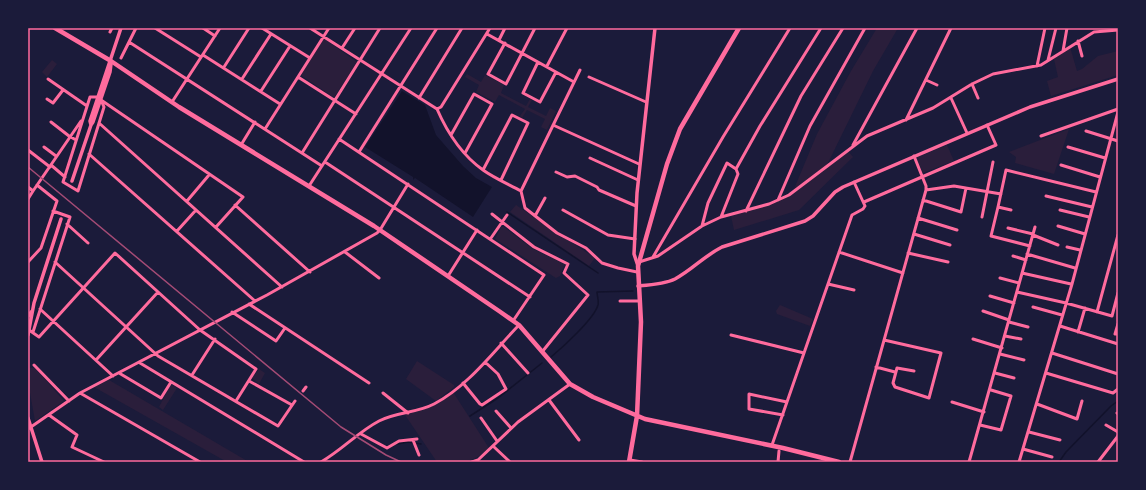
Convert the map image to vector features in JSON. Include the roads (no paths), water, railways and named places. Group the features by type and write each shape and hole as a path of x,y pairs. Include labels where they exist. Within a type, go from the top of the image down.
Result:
{"main road":[{"path":"56,28 111,61 172,102 380,230 519,325 570,384 586,394 645,419 772,445 820,459 840,462"},
{"path":"630,461 637,416 641,322 638,264 667,164 680,129 739,28"}],"street":[{"path":"72,181 121,28"},
{"path":"122,58 136,28"},
{"path":"155,28 202,56 224,67 280,104"},
{"path":"202,28 215,36"},
{"path":"172,102 220,28"},
{"path":"224,67 249,28"},
{"path":"262,28 310,58"},
{"path":"310,28 437,109 446,128 465,153 483,170 521,191"},
{"path":"265,129 329,28"},
{"path":"342,48 355,28"},
{"path":"302,153 380,28"},
{"path":"309,186 411,28"},
{"path":"359,152 437,28"},
{"path":"419,98 462,28"},
{"path":"437,109 441,107 490,28"},
{"path":"499,40 505,28"},
{"path":"505,44 488,74 506,84 535,28"},
{"path":"547,66 567,28"},
{"path":"655,28 639,164 634,254 638,264 679,242 702,226 721,218 778,200 818,174 853,145 867,136 906,120 951,98 972,84 993,74 1037,66 1063,51 1094,30 1118,30"},
{"path":"653,257 723,137 790,28"},
{"path":"736,170 760,126 821,28"},
{"path":"746,211 801,96 844,28"},
{"path":"778,200 810,126 865,28"},
{"path":"853,145 917,28"},
{"path":"906,120 951,28"},
{"path":"1037,66 1045,28"},
{"path":"1048,60 1056,28"},
{"path":"1063,51 1067,28"},
{"path":"242,79 271,34"},
{"path":"487,34 574,82"},
{"path":"1078,41 1082,56"},
{"path":"129,42 322,166"},
{"path":"261,91 290,46"},
{"path":"538,62 523,93 540,102 556,72"},
{"path":"580,70 521,191 524,208 557,233 586,248 602,263 638,272"},
{"path":"298,77 356,114"},
{"path":"589,77 646,102"},
{"path":"48,79 87,106"},
{"path":"638,286 669,281 676,278 710,253 722,247 805,221 813,216 835,192 854,182 987,124 1030,107 1118,79"},
{"path":"926,80 937,85"},
{"path":"972,84 978,98"},
{"path":"47,99 53,103 63,90"},
{"path":"451,135 474,94 492,104 465,153"},
{"path":"99,98 104,107 78,191 63,182 90,97 99,98 242,197 216,227"},
{"path":"951,98 967,133"},
{"path":"1041,136 1118,111"},
{"path":"1019,462 1060,326 1118,111"},
{"path":"483,170 512,115 528,123 501,180"},
{"path":"28,199 69,136 83,118"},
{"path":"52,122 76,140"},
{"path":"241,145 255,122"},
{"path":"99,123 282,287"},
{"path":"864,202 996,145 987,124"},
{"path":"553,125 639,164"},
{"path":"1086,131 1118,141"},
{"path":"339,140 544,274 513,321"},
{"path":"44,147 56,156"},
{"path":"1068,147 1105,158"},
{"path":"28,150 65,177"},
{"path":"89,154 255,301"},
{"path":"850,462 924,200 926,190 914,156"},
{"path":"590,158 638,180"},
{"path":"325,162 463,251 530,297"},
{"path":"982,218 993,162"},
{"path":"702,226 708,203 727,163 736,170 738,174 721,218"},
{"path":"1061,165 1100,176"},
{"path":"1030,246 991,236 1006,170 1096,192"},
{"path":"556,172 567,177 575,176 597,187 599,190 636,206"},
{"path":"187,201 209,175"},
{"path":"772,445 852,215 863,209 865,206 854,182"},
{"path":"29,428 80,393 140,363 232,312 310,272 380,230 408,184"},
{"path":"28,262 41,248 57,200 37,185"},
{"path":"926,190 954,186 1001,194"},
{"path":"28,187 33,190"},
{"path":"924,200 961,212 966,188"},
{"path":"1046,196 1092,207"},
{"path":"535,216 545,198"},
{"path":"236,205 310,272"},
{"path":"998,207 1012,210"},
{"path":"177,231 196,210"},
{"path":"563,210 608,235 635,238"},
{"path":"1060,210 1089,217"},
{"path":"28,335 40,309 70,217 53,211"},
{"path":"492,214 534,247 568,264 564,273 588,295 542,352"},
{"path":"491,238 506,216"},
{"path":"918,218 957,230"},
{"path":"31,331 32,311 60,219"},
{"path":"67,224 88,242"},
{"path":"1058,226 1085,234"},
{"path":"969,462 1035,227"},
{"path":"1008,228 1033,235 1058,245"},
{"path":"448,276 477,230"},
{"path":"914,234 950,244"},
{"path":"1097,312 1118,235"},
{"path":"1067,247 1080,250"},
{"path":"345,252 380,278"},
{"path":"839,252 903,273"},
{"path":"31,331 38,337 115,253 200,330 256,369 236,401"},
{"path":"908,253 948,262"},
{"path":"1027,254 1076,268"},
{"path":"1013,256 1026,260"},
{"path":"55,262 157,354 278,426 295,401"},
{"path":"1022,273 1071,284"},
{"path":"1000,278 1019,283"},
{"path":"828,284 854,290"},
{"path":"96,360 158,292"},
{"path":"1017,292 1066,303 1112,316 1118,293"},
{"path":"990,296 1014,303"},
{"path":"620,301 640,301"},
{"path":"249,304 369,383"},
{"path":"1033,307 1062,315"},
{"path":"1078,332 1085,308"},
{"path":"40,309 113,376"},
{"path":"28,316 32,311"},
{"path":"1113,311 1118,312"},
{"path":"232,312 276,341 286,328"},
{"path":"983,312 1028,327"},
{"path":"1118,324 1116,334 1118,334"},
{"path":"321,462 334,455 380,421 435,404 463,383 519,325"},
{"path":"1060,326 1118,344"},
{"path":"731,335 804,353"},
{"path":"1005,336 1021,339"},
{"path":"974,339 1002,348"},
{"path":"192,375 214,340"},
{"path":"884,340 941,353 929,398 895,387 893,383 898,367 914,371"},
{"path":"501,343 528,373"},
{"path":"1052,353 1118,374"},
{"path":"1000,354 1024,360"},
{"path":"463,383 482,405 506,389 498,374 484,362"},
{"path":"140,363 304,462"},
{"path":"34,365 69,400"},
{"path":"876,367 896,372"},
{"path":"119,373 161,398 171,382"},
{"path":"995,373 1014,378"},
{"path":"1046,373 1113,392 1118,389"},
{"path":"249,381 292,406"},
{"path":"472,462 478,460 511,428 570,384"},
{"path":"303,391 306,387"},
{"path":"980,425 1001,430 1011,396 990,390"},
{"path":"80,393 200,462"},
{"path":"383,393 408,413"},
{"path":"783,415 749,409 748,394 788,402"},
{"path":"549,400 579,440"},
{"path":"1037,404 1077,419 1082,401"},
{"path":"952,402 984,412"},
{"path":"496,411 511,428"},
{"path":"49,415 77,435 72,447 104,462"},
{"path":"28,418 29,428 42,462"},
{"path":"481,418 497,441"},
{"path":"1106,424 1118,432"},
{"path":"1029,432 1060,440"},
{"path":"361,434 387,448 399,441 415,440 419,455"},
{"path":"1098,462 1118,436"},
{"path":"493,446 510,462"},
{"path":"1023,449 1052,457"},
{"path":"778,462 779,450"},
{"path":"630,461 642,462"}],"waterway":[{"path":"507,212 598,273"},
{"path":"551,357 563,347 591,318 598,305 597,292 633,291"},
{"path":"470,416 498,398 542,363"},
{"path":"1059,462 1066,452 1111,406 1118,401"},
{"path":"397,444 408,442 421,444"}],"railway":[{"path":"28,167 341,427 386,455 401,462"}]}
